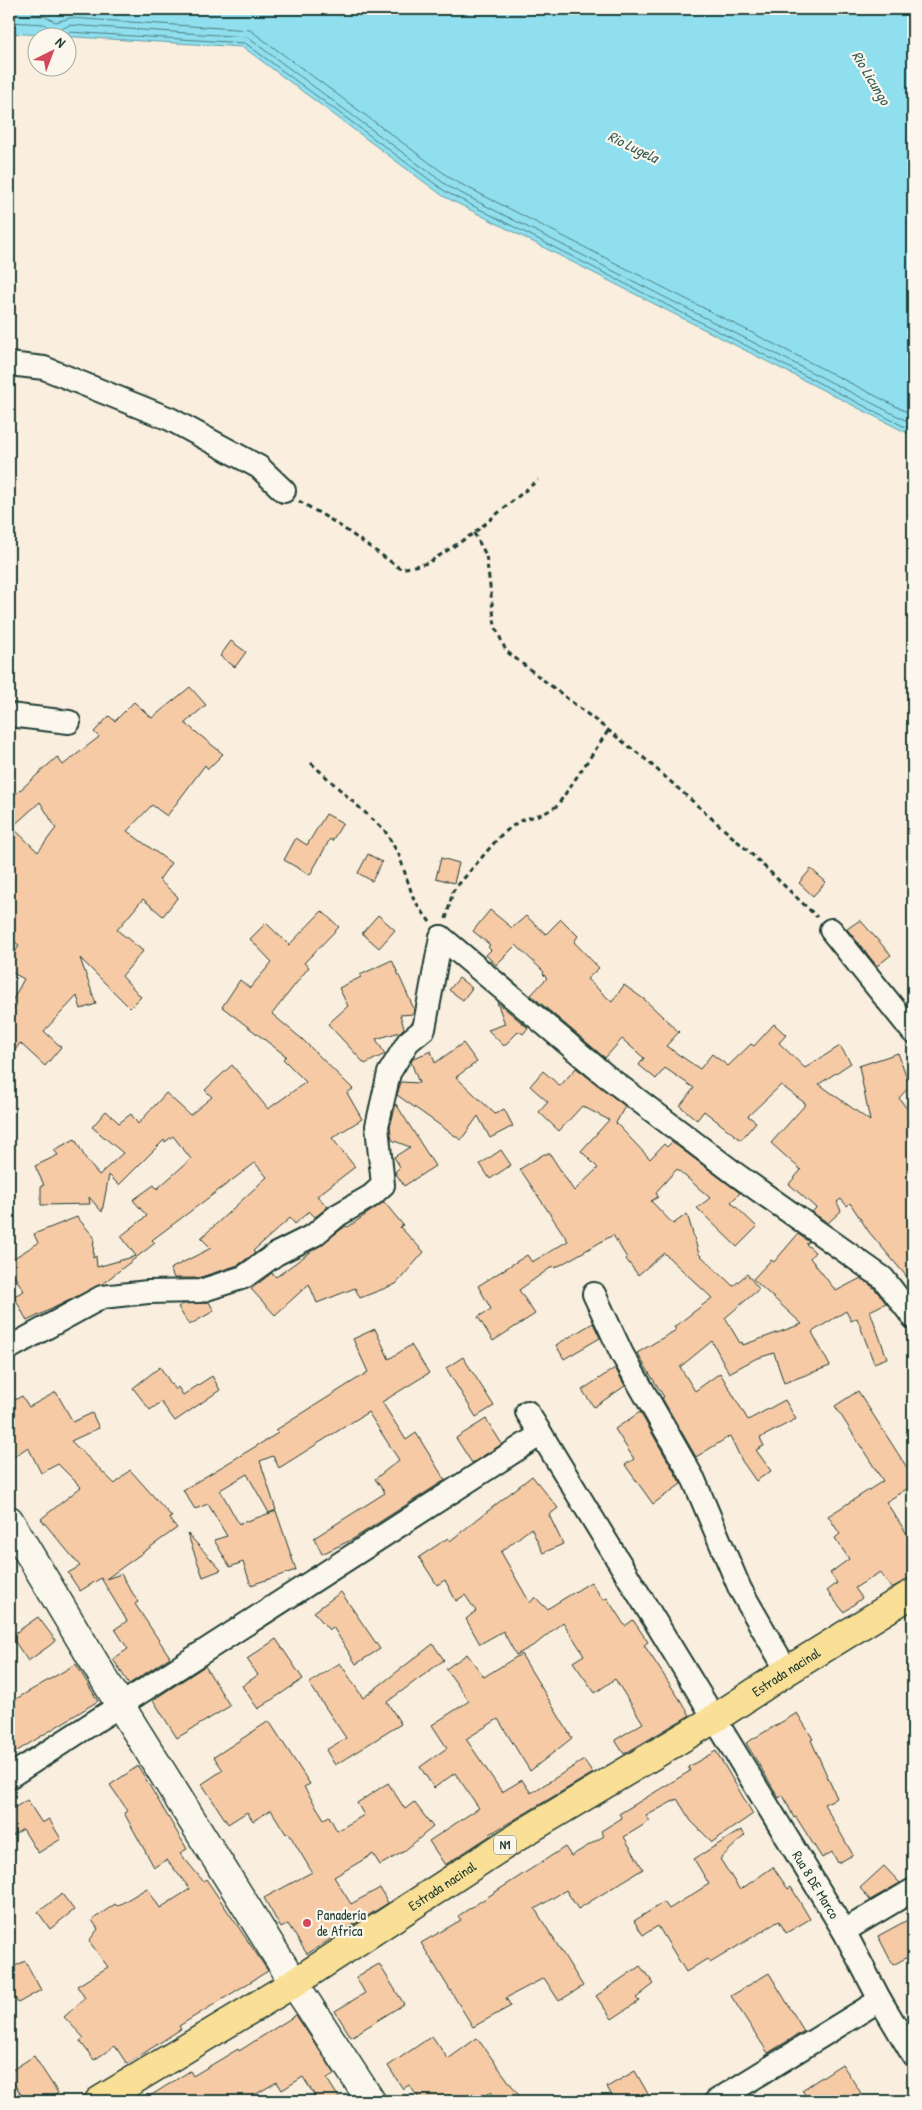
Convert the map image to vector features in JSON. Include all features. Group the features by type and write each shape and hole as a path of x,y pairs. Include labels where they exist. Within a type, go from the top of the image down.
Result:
{"highway":[{"name":"Estrada nacinal","path":"99,2101 294,1983 524,1834 714,1719 787,1670 913,1593"}],"main road":[{"path":"9,1520 120,1705 294,1983 371,2101"}],"street":[{"path":"9,364 44,368 170,418 259,467 284,492"},
{"path":"9,715 69,722"},
{"path":"831,930 913,1032"},
{"path":"9,1348 102,1297 148,1292 200,1291 244,1277 276,1254 314,1235 338,1215 371,1196 383,1185 377,1126 389,1073 408,1042 424,1029 441,937 605,1076 737,1175 883,1278 913,1317"},
{"path":"594,1294 622,1354 694,1480 740,1589 787,1670"},
{"name":"Rua 8 DE Marco","path":"527,1412 844,1931 880,2000 913,2054"},
{"path":"9,1777 541,1434"},
{"path":"844,1931 913,1890"},
{"path":"716,2101 880,2000"}],"path":[{"path":"284,492 336,523 401,569 428,563 474,533 538,480"},
{"path":"474,533 486,555 495,626 506,651 644,758 831,930"},
{"path":"441,937 454,891 500,836 512,826 519,821 545,814 558,806 608,731"},
{"path":"311,763 385,831 399,855 415,902 441,937"}],"water":[{"path":"9,9 913,9 913,436 443,196 243,47 78,37 78,28 28,28 28,34 9,33"}],"building":[{"path":"231,641 246,652 235,667 220,656"},
{"path":"190,687 206,705 185,723 223,754 208,769 205,765 167,816 152,805 127,831 171,863 159,880 178,897 163,916 143,899 117,930 143,951 122,976 141,997 130,1008 80,958 96,1004 81,1009 77,996 44,1031 61,1047 45,1066 20,1043 9,1059 9,1016 17,1004 12,1001 24,979 9,971 9,965 19,945 9,938 9,800 57,757 63,765 99,737 94,732 109,716 115,721 134,702 152,718","holes":["40,802 56,828 38,852 12,827"]},
{"path":"326,814 343,823 332,841 330,839 310,875 284,860 296,838 307,845"},
{"path":"368,854 382,862 372,881 358,873"},
{"path":"441,858 459,863 454,883 436,878"},
{"path":"811,869 826,882 813,896 799,883"},
{"path":"490,910 512,928 526,916 546,934 561,919 578,936 574,942 599,968 587,979 612,1002 624,985 645,1000 679,1032 666,1046 700,1069 712,1054 728,1066 751,1044 754,1046 774,1024 786,1035 779,1043 805,1068 840,1046 851,1063 819,1084 870,1121 859,1066 898,1053 910,1086 899,1098 913,1117 913,1284 869,1232 850,1203 847,1206 841,1199 837,1202 841,1211 828,1223 812,1212 816,1208 789,1184 801,1170 771,1143 806,1104 781,1085 748,1116 756,1122 741,1140 704,1111 697,1120 680,1106 694,1088 665,1068 656,1079 639,1065 644,1058 622,1039 605,1058 531,995 547,978 543,974 544,972 516,945 496,965 486,955 491,950 488,947 490,945 473,931"},
{"path":"322,911 339,927 304,963 309,967 272,1014 302,1039 353,1089 347,1093 362,1119 332,1138 355,1167 317,1196 328,1207 315,1217 309,1211 295,1224 290,1218 253,1251 255,1253 238,1265 198,1278 174,1278 170,1269 211,1248 201,1238 267,1177 255,1163 152,1240 155,1243 102,1284 27,1321 14,1296 24,1291 9,1268 9,1261 38,1243 34,1234 77,1217 94,1237 93,1258 96,1256 97,1267 136,1256 121,1236 147,1216 133,1200 154,1185 157,1189 191,1159 173,1136 165,1142 164,1140 119,1185 109,1175 102,1212 89,1197 90,1204 41,1205 41,1186 44,1185 35,1166 58,1155 54,1150 75,1139 87,1161 99,1175 123,1153 92,1127 106,1111 119,1123 131,1114 138,1124 166,1093 190,1115 212,1097 205,1090 232,1065 268,1109 306,1082 283,1059 286,1056 222,1007 240,980 250,988 272,962 250,939 266,923 289,945"},
{"path":"378,915 395,930 379,948 362,933"},
{"path":"860,920 891,955 877,966 847,929"},
{"path":"392,960 414,1009 414,1014 400,1015 404,1028 400,1032 376,1039 385,1054 365,1064 328,1024 348,1006 339,988 361,977 360,975"},
{"path":"459,978 472,988 463,1000 449,990"},
{"path":"497,1002 528,1028 523,1034 519,1031 504,1046 488,1030 505,1024"},
{"path":"463,1043 477,1062 456,1077 495,1114 504,1109 513,1126 490,1138 478,1116 461,1140 397,1095 401,1082 419,1083 411,1062 414,1058 431,1051 435,1063"},
{"path":"576,1068 625,1106 616,1123 650,1159 664,1144 667,1147 672,1142 740,1193 731,1202 757,1227 737,1247 697,1208 710,1198 677,1169 656,1192 658,1197 651,1201 673,1224 687,1214 699,1254 733,1286 747,1274 759,1289 725,1318 740,1343 742,1342 743,1345 802,1324 753,1279 771,1260 774,1262 798,1234 809,1242 806,1244 815,1252 810,1258 836,1291 861,1278 874,1288 886,1303 870,1311 887,1358 874,1363 857,1318 851,1321 846,1311 812,1332 830,1366 784,1383 774,1353 755,1359 729,1373 712,1341 680,1367 695,1391 720,1373 748,1420 785,1400 796,1419 760,1438 764,1446 756,1450 771,1471 756,1481 742,1461 730,1436 696,1457 662,1398 664,1397 637,1353 676,1330 674,1327 712,1298 664,1253 638,1275 626,1259 613,1235 555,1268 553,1266 519,1290 535,1314 493,1341 478,1317 491,1309 478,1286 527,1255 532,1262 568,1241 520,1169 544,1154 550,1154 574,1191 598,1168 581,1151 609,1120 582,1106 559,1131 539,1112 548,1102 530,1086 543,1071 560,1086"},
{"path":"396,1104 435,1166 404,1186 395,1172 400,1167 394,1157 410,1147 392,1140 390,1127"},
{"path":"501,1150 511,1165 490,1179 480,1164"},
{"path":"384,1202 403,1225 400,1227 424,1252 396,1284 360,1298 355,1288 317,1303 309,1284 275,1315 251,1289 272,1273 276,1277 346,1226 348,1227"},
{"path":"209,1302 214,1311 189,1325 178,1307 183,1304"},
{"path":"593,1323 600,1338 564,1359 556,1345"},
{"path":"375,1329 389,1359 411,1345 429,1373 382,1402 406,1440 416,1433 445,1480 353,1539 322,1554 314,1538 385,1493 375,1479 399,1460 368,1412 279,1468 273,1456 260,1461 276,1510 269,1513 247,1474 220,1490 239,1524 276,1511 296,1570 251,1585 243,1562 230,1567 214,1540 227,1536 208,1504 195,1509 183,1490 278,1433 276,1430 368,1372 353,1339"},
{"path":"463,1357 494,1406 476,1417 446,1368"},
{"path":"160,1367 175,1390 178,1387 183,1395 212,1376 220,1390 175,1421 161,1402 150,1410 133,1388"},
{"path":"615,1368 625,1386 594,1407 582,1390"},
{"path":"858,1391 913,1477 913,1485 886,1502 913,1543 913,1577 891,1588 880,1572 855,1588 862,1598 844,1612 827,1591 837,1583 830,1573 849,1559 835,1538 840,1534 828,1516 883,1481 835,1406"},
{"path":"56,1392 73,1422 92,1413 99,1428 71,1441 115,1484 130,1470 172,1517 169,1518 177,1528 106,1579 121,1574 138,1602 135,1604 170,1657 129,1684 113,1659 128,1649 115,1629 127,1621 101,1578 80,1591 68,1573 80,1566 41,1519 81,1487 58,1464 41,1473 28,1447 9,1460 9,1403 22,1396 29,1407"},
{"path":"640,1412 681,1484 653,1504 625,1465 634,1459 615,1429"},
{"path":"486,1419 502,1444 472,1463 456,1438"},
{"path":"532,1476 558,1508 549,1515 563,1544 543,1553 531,1528 501,1552 530,1603 535,1597 547,1609 591,1582 603,1600 607,1598 625,1626 633,1620 648,1642 644,1645 690,1715 624,1754 615,1740 643,1723 615,1679 595,1693 573,1662 584,1655 563,1622 536,1644 516,1655 503,1631 480,1644 466,1619 476,1611 465,1595 456,1601 445,1580 437,1585 419,1557 448,1538 450,1541"},
{"path":"187,1533 221,1570 203,1577"},
{"path":"341,1592 380,1649 356,1664 333,1627 329,1630 314,1612"},
{"path":"38,1617 56,1641 28,1661 11,1636"},
{"path":"276,1639 303,1679 258,1709 242,1686 258,1675 247,1659"},
{"path":"433,1644 444,1660 387,1702 401,1724 335,1765 326,1750 346,1738 309,1683 340,1663 363,1698"},
{"path":"467,1654 484,1677 521,1654 572,1738 530,1771 498,1719 466,1739 502,1792 522,1780 531,1793 584,1760 593,1773 490,1834 445,1865 429,1841 479,1808 455,1773 434,1788 420,1767 447,1748 432,1725 469,1701 446,1669"},
{"path":"76,1664 98,1701 9,1756 9,1703"},
{"path":"205,1666 230,1706 177,1738 153,1700"},
{"path":"797,1713 813,1739 811,1740 837,1798 824,1804 853,1855 838,1863 832,1852 822,1858 796,1817 794,1818 783,1795 779,1798 746,1743"},
{"path":"269,1721 310,1784 304,1787 324,1819 329,1816 337,1831 364,1815 357,1803 388,1783 405,1809 414,1802 433,1827 403,1852 380,1865 373,1854 334,1877 351,1904 380,1888 388,1903 307,1954 288,1924 281,1928 264,1898 312,1872 288,1832 286,1834 271,1810 253,1821 247,1812 228,1824 202,1784 223,1770 214,1757"},
{"path":"716,1751 753,1814 712,1842 691,1821 677,1799 646,1816 650,1821 624,1837 643,1869 578,1909 566,1890 535,1909 583,1986 559,2001 544,1978 506,1998 511,2006 473,2027 421,1943 461,1920 458,1916 565,1847 571,1856 604,1836 601,1831 622,1818 619,1814 690,1771 688,1767"},
{"path":"138,1766 187,1849 180,1853 203,1881 206,1879 268,1971 179,2026 181,2029 127,2064 115,2046 94,2060 80,2041 84,2038 64,2017 85,1998 77,1986 108,1967 89,1941 98,1929 92,1920 115,1904 117,1906 147,1888 160,1908 190,1889 167,1860 154,1867 124,1813 128,1811 110,1785"},
{"path":"27,1800 42,1823 49,1819 61,1839 38,1853 23,1829 9,1838 9,1811"},
{"path":"741,1830 745,1835 720,1859 740,1890 773,1867 788,1889 791,1887 810,1919 786,1933 779,1921 710,1963 707,1959 686,1972 658,1926 643,1935 634,1921 664,1902 669,1909 709,1884 694,1859"},
{"path":"884,1866 900,1883 870,1900 860,1888"},
{"path":"62,1894 74,1910 50,1929 38,1912"},
{"path":"913,1917 913,1954 893,1965 878,1936"},
{"path":"25,1961 41,1990 18,2003 9,1987 9,1969"},
{"path":"379,1964 404,2004 351,2037 335,2011 365,1993 356,1977"},
{"path":"640,1966 654,1984 636,1998 639,2001 612,2019 596,1996"},
{"path":"769,1973 804,2031 768,2053 731,1996"},
{"path":"296,2015 335,2074 327,2079 341,2101 318,2101 303,2077 282,2090 277,2082 244,2101 142,2101 190,2071 193,2076 238,2049 239,2051"},
{"path":"432,2036 448,2059 477,2038 523,2101 498,2101 491,2092 477,2101 421,2101 409,2085 403,2089 388,2066"},
{"path":"34,2056 58,2093 46,2101 25,2101 9,2076 9,2072"},
{"path":"842,2064 861,2093 848,2101 809,2101 802,2090"},
{"path":"635,2071 652,2101 615,2101 607,2087"}],"place":[{"name":"Panadería de Africa","path":"307,1923"}],"water label":[{"name":"Rio Licungo","path":"871,78"},
{"name":"Rio Lugela","path":"633,147"}]}
